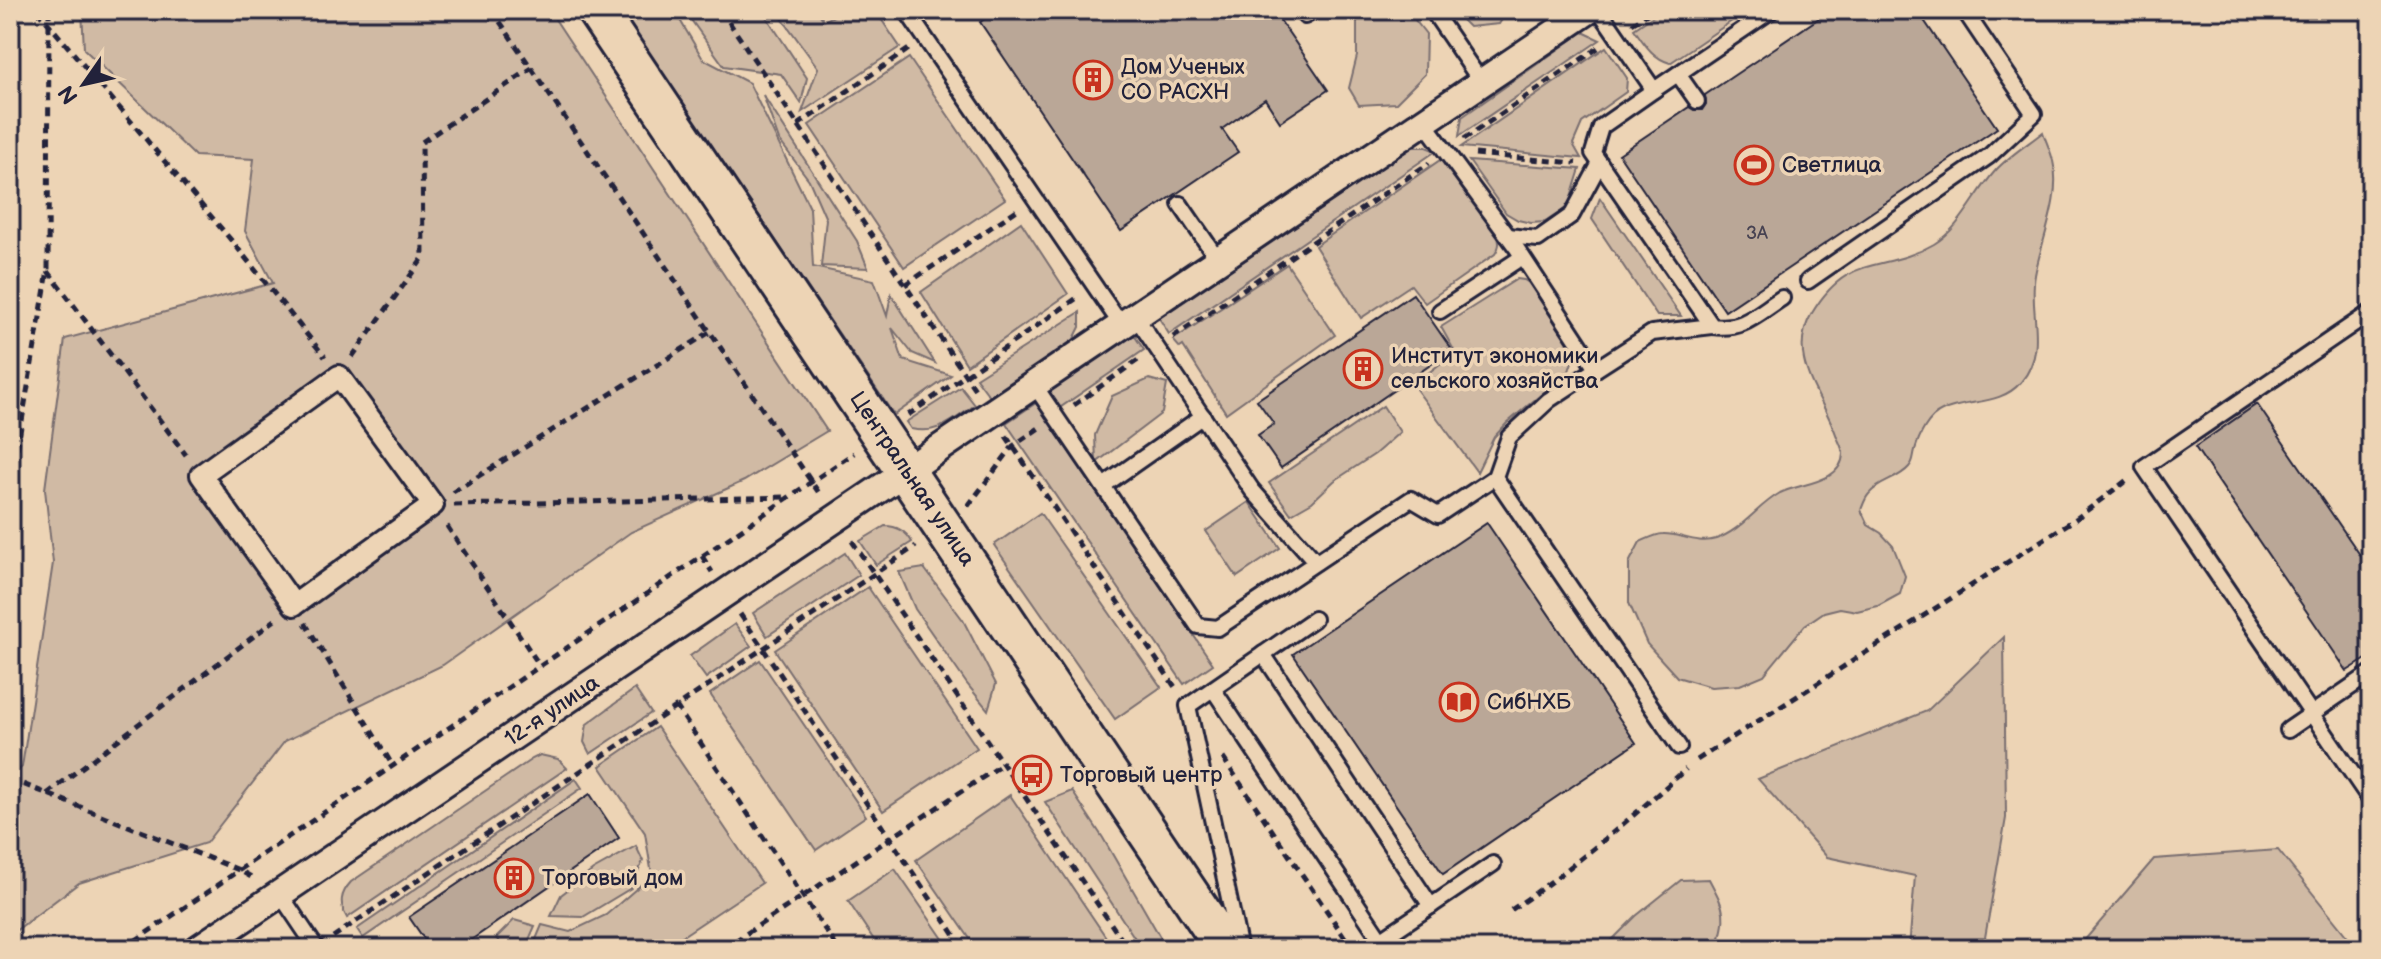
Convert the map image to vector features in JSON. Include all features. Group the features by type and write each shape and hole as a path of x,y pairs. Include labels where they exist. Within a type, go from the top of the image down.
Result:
{"main road":[{"name":"Центральная улица","path":"596,10 1226,949"}],"street":[{"name":"12-я улица","path":"198,949 1589,10"},
{"path":"339,376 433,505 294,605 201,475 339,376"}],"lane":[{"path":"906,10 1095,286 1157,348 1252,490 1316,562"},
{"path":"1432,10 1482,83"},
{"path":"1599,10 1654,90"},
{"path":"1712,326 1593,153 1601,127 1772,10"},
{"path":"1808,281 1989,156 2034,114 1964,10"},
{"path":"1678,74 1697,101"},
{"path":"1424,122 1508,236 1596,369"},
{"path":"1508,236 1538,239 1572,215 1600,163"},
{"path":"1180,204 1219,261"},
{"path":"1440,311 1522,257"},
{"path":"1035,386 1198,626 1218,628 1411,499 1438,515 1495,477 1509,437 1549,400 1652,333 1712,326 1728,329 1782,298"},
{"path":"2371,312 2144,467 2371,801"},
{"path":"1103,486 1203,416"},
{"path":"1495,477 1679,747"},
{"path":"1240,949 1188,706 1314,619"},
{"path":"1263,654 1431,906"},
{"path":"2288,730 2371,673"},
{"path":"1213,689 1381,940"},
{"path":"1367,949 1493,864"},
{"path":"280,894 316,949"}],"path":[{"path":"37,10 236,246 339,376 423,258 422,142 532,68"},
{"path":"10,490 48,271 49,10"},
{"path":"492,10 1128,949"},
{"path":"721,10 1188,706"},
{"path":"316,949 875,575 963,512 1013,446 1653,10"},
{"path":"798,125 925,38"},
{"path":"1446,151 1600,163"},
{"path":"905,285 1034,198"},
{"path":"48,271 201,475"},
{"path":"123,949 1095,286"},
{"path":"433,505 710,332"},
{"path":"1511,910 1552,882 1631,819 1695,761 2077,518 2144,467"},
{"path":"433,505 789,497"},
{"path":"433,505 540,666"},
{"path":"702,556 964,949"},
{"path":"47,794 294,605 393,766"},
{"path":"676,706 838,949"},
{"path":"1223,757 1353,949"},
{"path":"723,949 1003,764"},
{"path":"10,779 239,870 280,894"}],"shaded area":[{"path":"82,10 549,10 827,431 744,481 631,532 443,665 285,741 206,843 79,883 10,935 10,777 22,767 53,563 45,489 65,339 273,283 245,231 254,159 195,156 84,49","holes":["340,376 433,505 294,605 201,475"]},
{"path":"620,10 674,10 703,59 749,83 810,208 813,267 874,280 887,316 891,294 935,363 912,353 892,328 903,360 951,375 894,415"},
{"path":"684,10 762,10 807,78 801,103 781,74 724,66"},
{"path":"776,10 817,10 824,21 845,10 875,10 900,47 802,112 818,68"},
{"path":"1366,10 1407,10 1426,34 1425,74 1396,103 1359,105 1349,88 1357,56 1357,14"},
{"path":"1458,10 1508,10 1499,24 1469,27"},
{"path":"1662,10 1748,10 1670,63 1653,54 1634,29"},
{"path":"1583,32 1600,40 1459,136 1462,117"},
{"path":"1606,47 1627,78 1626,92 1582,123 1573,144 1581,158 1461,147"},
{"path":"909,58 1005,199 904,267 809,125"},
{"path":"763,95 857,241 868,268 821,266 826,219 809,180 779,140"},
{"path":"2043,132 2053,161 2055,189 2035,275 2036,343 2029,369 2021,382 2004,395 1952,407 1937,414 1922,433 1911,465 1873,490 1866,497 1861,510 1868,525 1893,546 1905,576 1900,594 1878,606 1857,611 1840,608 1824,612 1805,625 1764,675 1740,685 1711,687 1677,677 1647,644 1629,603 1629,563 1640,542 1663,534 1702,541 1716,539 1734,530 1780,493 1819,481 1836,471 1841,464 1842,450 1804,361 1805,330 1812,313 1826,293 1853,272 1916,253 1944,237 1996,170"},
{"path":"1412,147 1436,151 1169,334 1159,318"},
{"path":"1443,158 1497,234 1497,251 1425,303 1411,285 1361,318 1315,246"},
{"path":"1469,161 1580,169 1568,207 1545,222 1531,223 1506,213"},
{"path":"1600,198 1681,316 1657,316 1592,219"},
{"path":"1021,222 1068,294 967,365 921,292"},
{"path":"1287,264 1335,335 1226,413 1183,346 1180,348 1173,340"},
{"path":"1517,279 1529,283 1570,346 1573,359 1569,371 1494,437 1477,472 1413,385 1455,352 1441,327"},
{"path":"1080,312 1080,327 1073,341 990,397 976,378"},
{"path":"1134,335 1144,350 1058,409 1047,393"},
{"path":"1149,379 1167,384 1162,413 1096,463 1095,435 1112,396"},
{"path":"961,387 975,405 937,428 911,429 906,422"},
{"path":"1036,403 1213,664 1184,684 1006,423"},
{"path":"1383,406 1400,432 1375,454 1334,481 1312,502 1291,514 1269,483"},
{"path":"1249,502 1280,548 1237,577 1206,531"},
{"path":"1040,513 1161,687 1115,719 994,545"},
{"path":"885,526 901,530 912,542 876,565 860,541"},
{"path":"845,553 859,575 767,636 753,613"},
{"path":"924,568 963,620 996,684 988,710 915,609 899,572"},
{"path":"868,587 977,748 883,811 775,650"},
{"path":"735,624 751,646 706,678 690,656"},
{"path":"2004,637 2006,818 1983,949 1909,949 1915,876 1827,857 1758,779 1927,711"},
{"path":"760,660 866,816 816,850 710,694"},
{"path":"635,689 651,713 590,754 584,742 587,724"},
{"path":"657,727 762,883 663,949 532,949 542,925 570,932 606,915 652,875 645,833 600,766"},
{"path":"540,755 558,759 567,768 347,918 342,899 351,882"},
{"path":"576,779 582,788 363,938 357,929"},
{"path":"1072,791 1167,949 1142,949 1045,802"},
{"path":"1010,795 1114,949 977,949 916,860"},
{"path":"636,846 643,861 631,888 583,917 551,916 561,895 593,870"},
{"path":"2278,850 2357,949 2077,949 2154,859"},
{"path":"895,869 950,949 880,949 848,901"},
{"path":"1709,879 1723,913 1717,949 1603,949 1636,916 1681,880"},
{"path":"514,920 535,926 525,949 505,949 496,938"}],"building":[{"name":"Дом Ученых СО РАСХН","path":"998,10 1273,10 1328,90 1280,122 1265,99 1222,129 1238,152 1121,231 980,22"},
{"path":"1831,10 1917,10 1997,128 1725,311 1619,154 1689,107 1702,110 1706,104 1705,95"},
{"name":"Институт экономики сельского хозяйства","path":"1413,294 1452,350 1281,468 1258,435 1274,424 1257,400"},
{"path":"2257,404 2371,571 2371,656 2347,671 2195,447"},
{"name":"СибНХБ","path":"1487,523 1636,743 1443,874 1293,654"},
{"name":"Торговый дом","path":"590,794 619,838 458,949 431,949 409,917"}],"place":[{"name":"Дом Ученых СО РАСХН","path":"1093,80"},
{"name":"Светлица","path":"1754,165"},
{"name":"Институт экономики сельского хозяйства","path":"1363,369"},
{"name":"СибНХБ","path":"1459,702"},
{"name":"Торговый центр","path":"1032,775"},
{"name":"Торговый дом","path":"514,878"}]}
